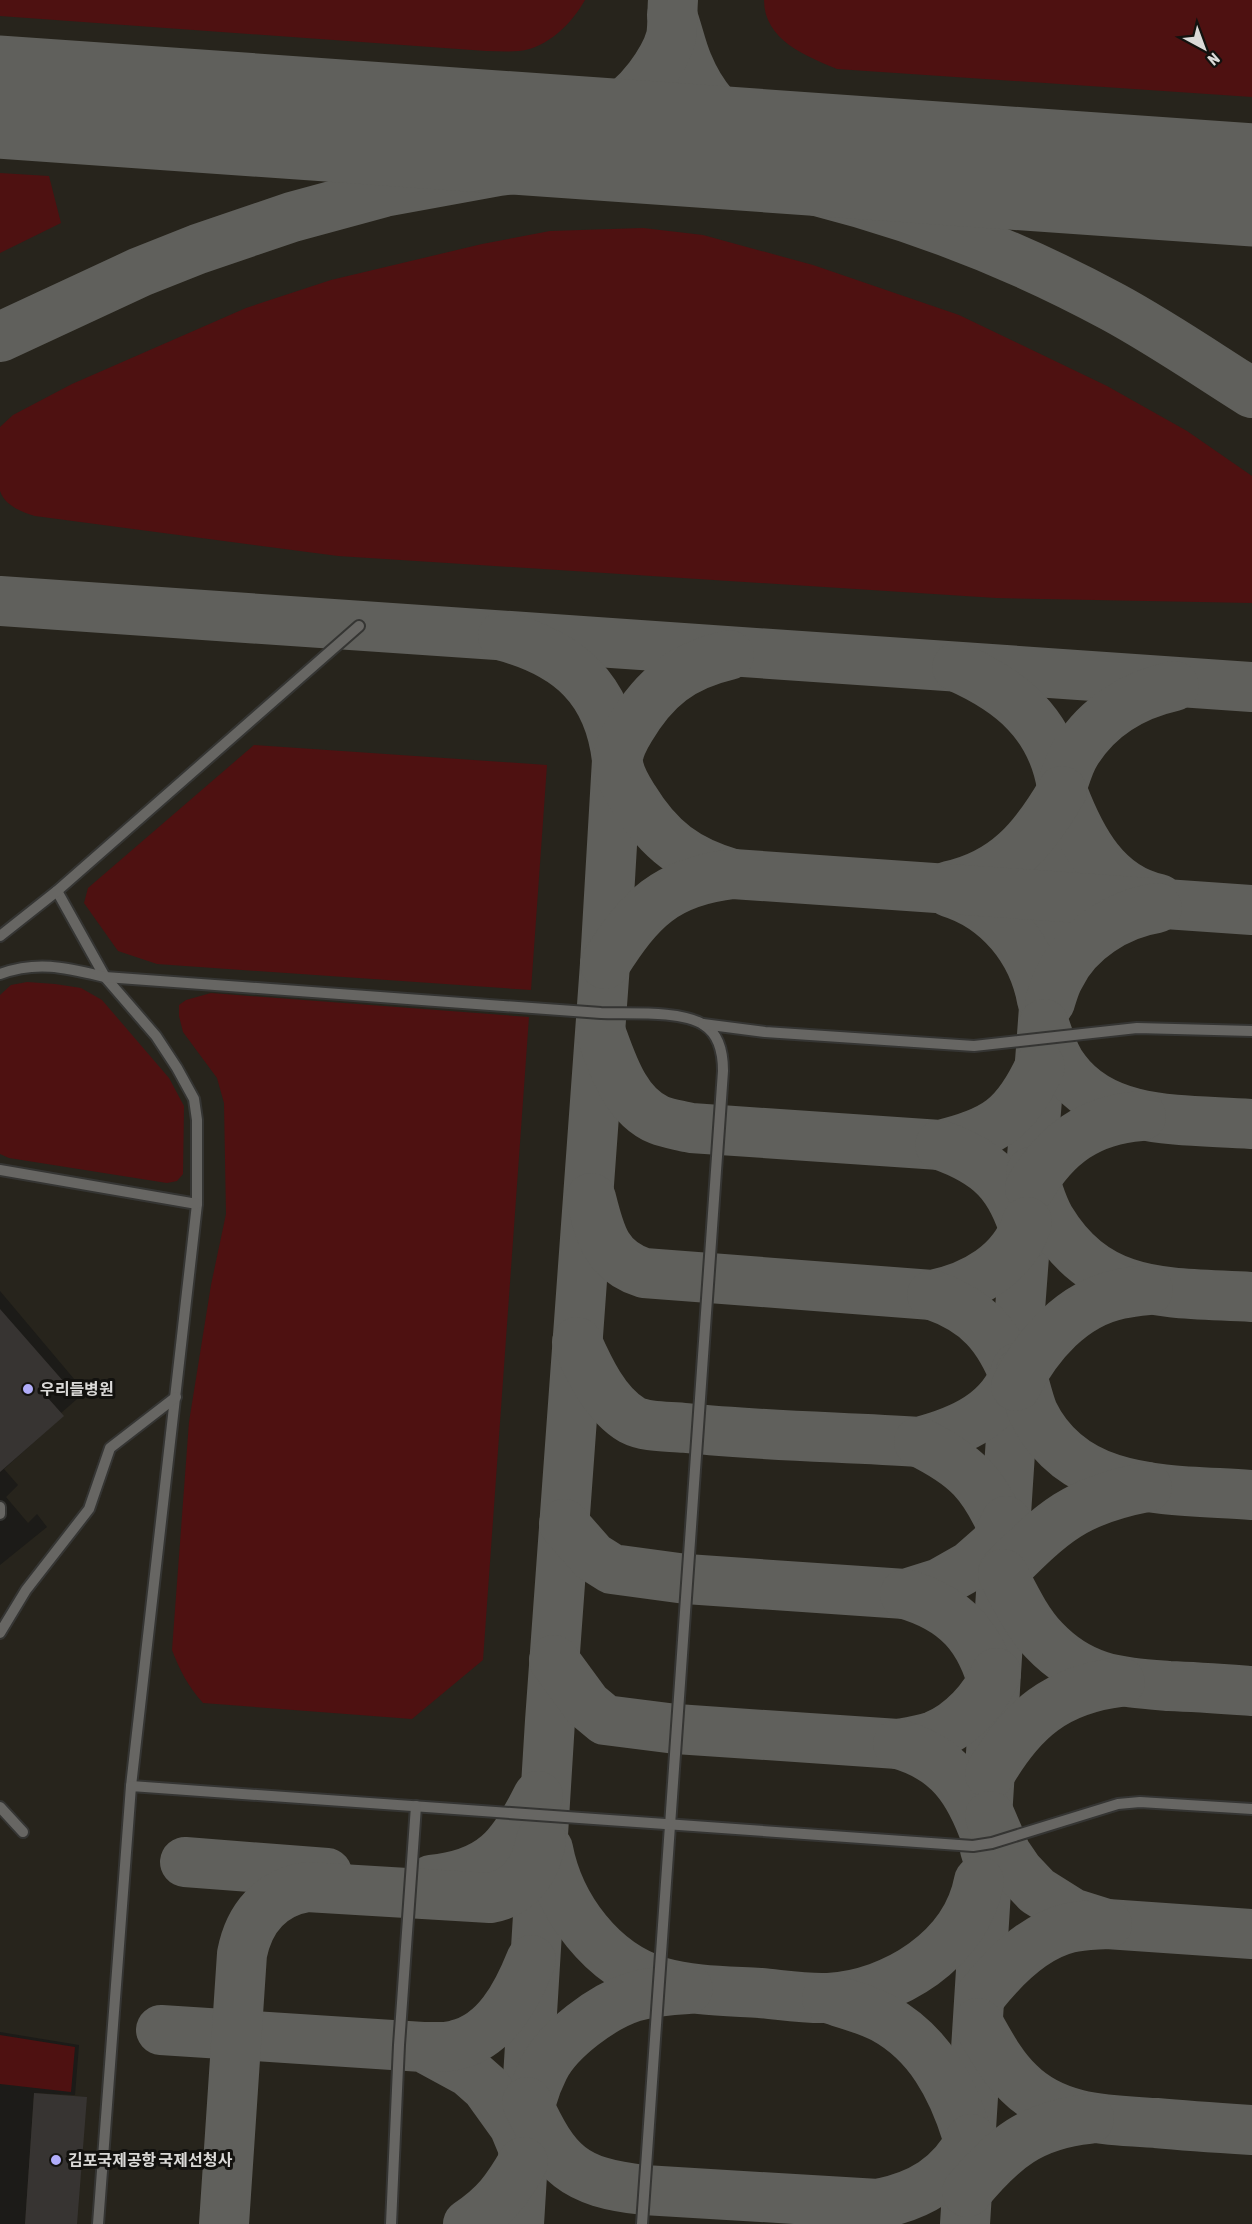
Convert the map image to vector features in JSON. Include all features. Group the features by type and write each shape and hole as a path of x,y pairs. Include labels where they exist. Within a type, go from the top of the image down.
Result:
{"lane":[{"path":"0,936 57,891 359,626"},
{"path":"57,891 105,977 156,1036 177,1068 194,1099 197,1120 197,1204 131,1786 98,2224"},
{"path":"0,974 23,966 44,965 105,977 601,1013 673,1016 703,1024 765,1032 974,1046 1137,1028 1252,1031"},
{"path":"642,2224 723,1071 721,1047 711,1031 703,1024"},
{"path":"0,1170 197,1204"},
{"path":"0,1633 26,1590 89,1509 110,1448 176,1397"},
{"path":"0,1507 0,1514"},
{"path":"131,1786 973,1846 992,1843 1118,1804 1140,1802 1252,1809"},
{"path":"392,2224 399,2046 416,1806"},
{"path":"0,1807 23,1832"}],"shaded area":[{"path":"0,0 1252,0 1252,2224 25,2224 34,2093 75,2095 79,2045 0,2032 0,1565 47,1527 37,1514 28,1523 6,1497 18,1485 4,1469 63,1416 61,1413 85,1392 0,1291"},
{"path":"0,0 585,0 558,33 540,45 519,51 486,51 0,16"},
{"path":"764,0 1252,0 1252,97 837,69 800,52 779,36 771,26 766,14"},
{"path":"0,173 49,176 61,223 0,253"},
{"path":"643,228 703,235 813,265 959,315 1107,386 1187,431 1252,476 1252,603 996,598 338,556 35,516 10,504 2,496 0,491 0,427 13,415 72,384 246,308 331,280 482,244 550,231"},
{"path":"254,745 547,765 531,990 157,964 118,951 84,903 88,888"},
{"path":"27,982 81,988 102,1000 169,1078 184,1106 183,1174 177,1181 167,1183 9,1158 0,1154 0,995 11,985"},
{"path":"211,993 529,1017 483,1660 412,1719 203,1703 185,1678 172,1650 189,1422 211,1285 226,1214 224,1103 217,1078 183,1032 179,1005 186,1000"},
{"path":"0,2035 75,2047 71,2092 0,2084"}],"building":[{"name":"우리들병원","path":"0,1309 64,1382 47,1397 64,1416 0,1472"},
{"name":"김포국제공항 국제선청사","path":"34,2093 87,2097 77,2224 25,2224"}],"taxiway":[{"path":"546,136 577,128 603,117 627,102 638,91 659,64 669,43 673,0"},
{"path":"672,15 688,64 703,93 713,106 735,127 777,151"},
{"path":"0,337 140,272 198,249 292,217 384,192 499,171 580,161 872,157"},
{"path":"755,177 848,199 893,213 984,246 1028,265 1131,317 1252,393"},
{"path":"0,601 1252,687"},
{"path":"503,636 548,653 566,664 582,678 595,694 605,713 613,735 617,760 605,964 550,1721 519,2224"},
{"path":"729,655 697,665 671,680 660,690 649,701 628,732 620,749 618,762 629,791 664,837 702,863 733,874"},
{"path":"957,667 995,687 1026,712 1039,728 1057,765 1063,801 1062,828 1054,884 1013,1409 985,1849 988,1859 965,2224"},
{"path":"1062,787 1076,752 1085,739 1106,718 1131,701 1174,686"},
{"path":"949,886 986,873 1016,852 1029,839 1062,791"},
{"path":"1063,793 1078,828 1098,860 1124,884 1140,893 1159,899"},
{"path":"605,964 630,928 657,901 689,884 733,874 1252,910"},
{"path":"949,892 983,908 1010,933 1031,964 1042,1000"},
{"path":"1050,1002 1067,963 1088,940 1128,916 1157,908"},
{"path":"1044,1024 1061,1065 1083,1088 1103,1102 1126,1111 1176,1120 1252,1124"},
{"path":"601,1033 621,1082 637,1105 659,1120 691,1128 940,1145 975,1134 1002,1120 1022,1098 1040,1066"},
{"path":"1030,1188 1051,1159 1076,1137 1105,1123 1141,1116"},
{"path":"940,1145 972,1159 996,1178 1013,1202 1026,1235"},
{"path":"1031,1172 1050,1219 1069,1245 1091,1265 1114,1278 1138,1286 1192,1294 1252,1297"},
{"path":"591,1198 602,1234 613,1253 631,1268 644,1273 932,1295 962,1286 990,1271 1012,1250 1027,1222"},
{"path":"1016,1386 1046,1341 1072,1316 1103,1299 1123,1293 1148,1290"},
{"path":"932,1295 962,1309 985,1327 1002,1350 1016,1380"},
{"path":"577,1342 606,1395 622,1413 638,1423 651,1426 773,1435 919,1442 935,1438 965,1426 991,1408 1002,1397 1017,1368"},
{"path":"1021,1372 1033,1412 1051,1440 1073,1460 1099,1474 1158,1489 1252,1495"},
{"path":"919,1442 950,1459 972,1478 989,1501 1005,1532"},
{"path":"1003,1572 1037,1539 1067,1516 1101,1499 1147,1487"},
{"path":"564,1524 593,1557 612,1569 686,1579 905,1594 940,1583 970,1566 995,1544 1006,1521"},
{"path":"1003,1574 1021,1608 1038,1633 1072,1664 1102,1676 1133,1683 1252,1691"},
{"path":"905,1594 939,1608 964,1628 982,1654 994,1688"},
{"path":"554,1660 587,1705 605,1720 676,1729 898,1744 934,1736 954,1725 979,1701 996,1673"},
{"path":"990,1774 1015,1738 1043,1710 1077,1692 1120,1682"},
{"path":"898,1744 930,1758 954,1778 972,1804 986,1837"},
{"path":"431,1880 470,1872 498,1855 519,1830 538,1796"},
{"path":"990,1816 1006,1853 1019,1872 1037,1891 1072,1913 1107,1924 1252,1934"},
{"path":"224,2224 242,1954 250,1929 263,1909 282,1895 307,1887 490,1898 510,1891 525,1878 535,1861 541,1840"},
{"path":"548,1849 562,1892 586,1931 602,1948 639,1974 660,1982 684,1987 803,1997 828,1998 853,1995 878,1988 923,1964 943,1947 959,1928 971,1906 979,1881"},
{"path":"185,1862 327,1873"},
{"path":"980,1997 1008,1965 1030,1946 1055,1932 1069,1928 1107,1924"},
{"path":"423,2047 456,2045 483,2033 512,2000 531,1960"},
{"path":"532,2099 540,2076 551,2057 582,2025 608,2008 633,1997 660,1991 688,1989"},
{"path":"827,1998 883,2018 913,2040 926,2053 946,2083 967,2135"},
{"path":"978,2023 1001,2062 1019,2083 1049,2104 1066,2111 1119,2121 1252,2130"},
{"path":"161,2030 423,2047 469,2072 486,2087 514,2126 524,2150"},
{"path":"527,2102 548,2141 570,2167 600,2182 644,2190 878,2204 907,2196 944,2175 963,2153 971,2139"},
{"path":"967,2192 993,2163 1020,2141 1051,2127 1089,2119"},
{"path":"468,2224 500,2197 523,2162"}],"runway":[{"path":"0,97 1252,185"}],"place":[{"name":"우리들병원","path":"28,1389"},
{"name":"김포국제공항 국제선청사","path":"56,2160"}]}
